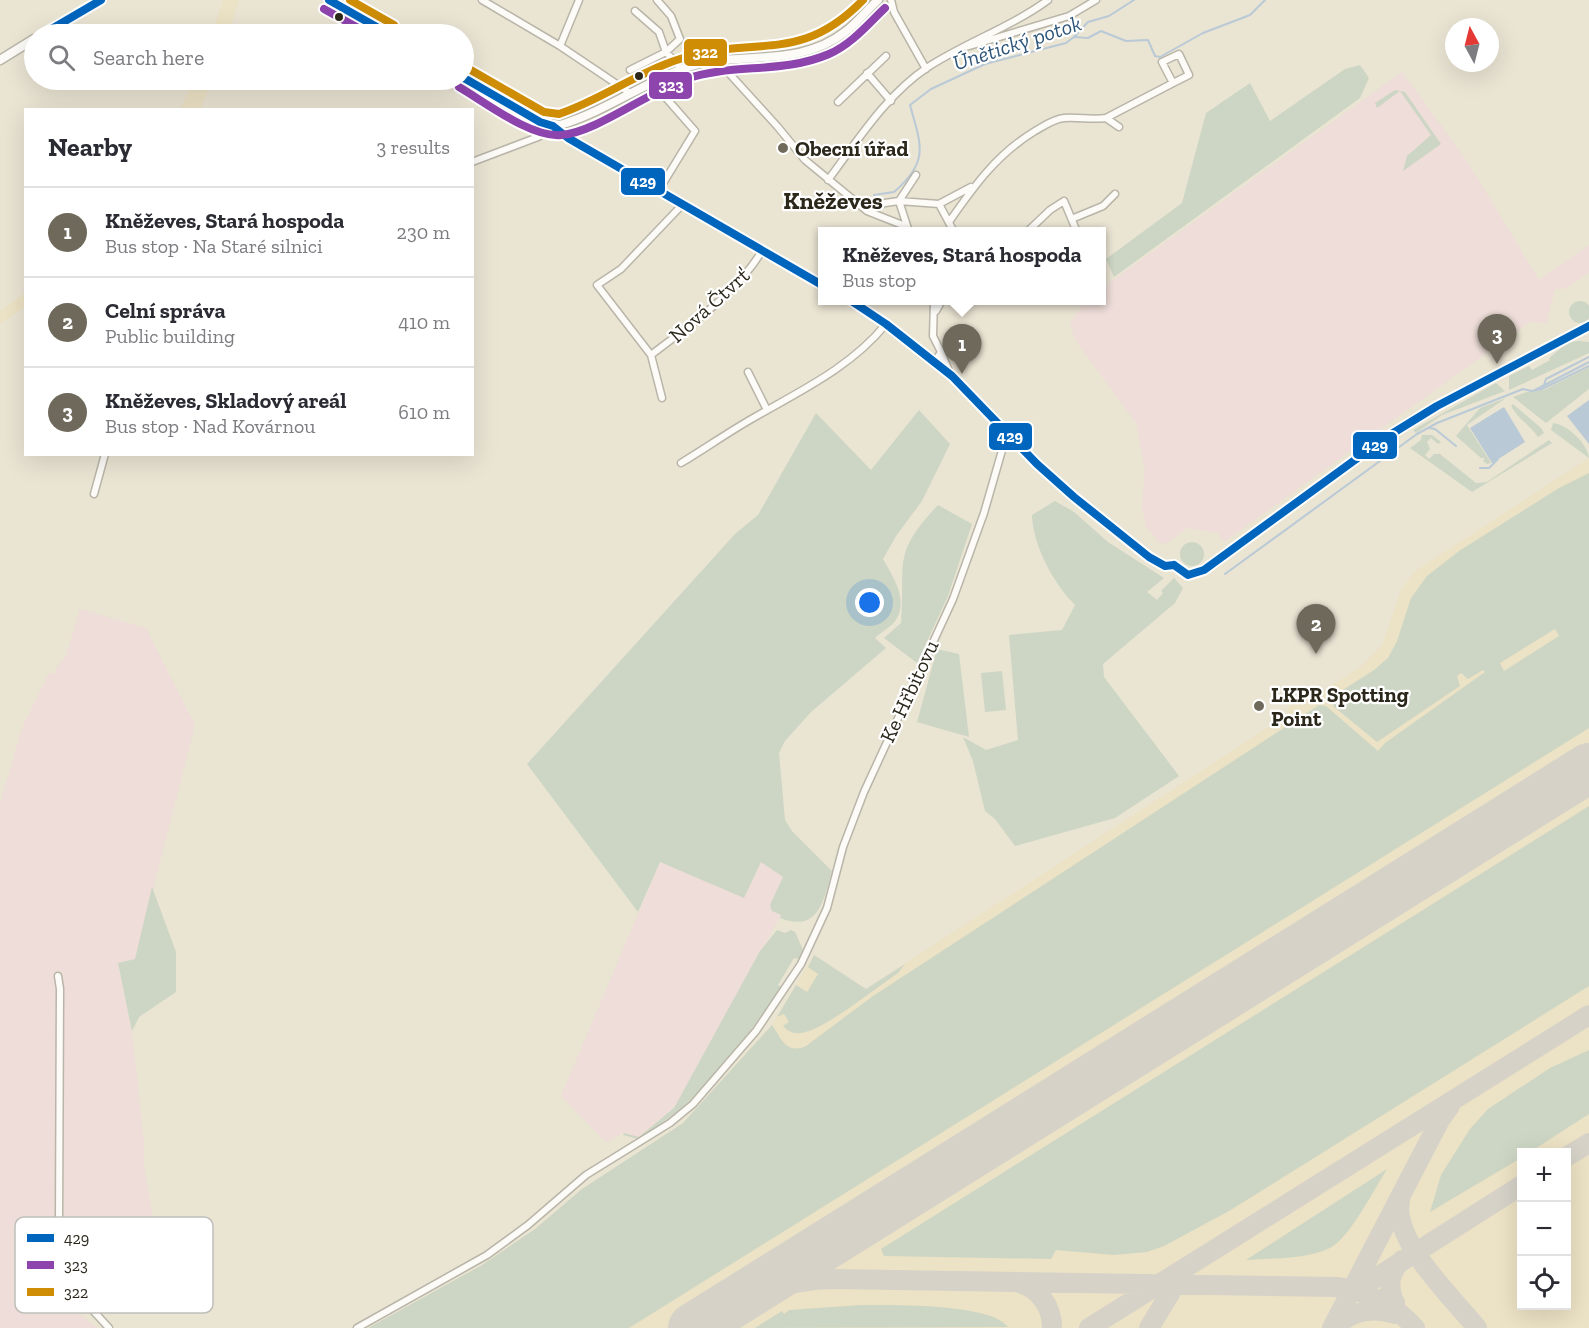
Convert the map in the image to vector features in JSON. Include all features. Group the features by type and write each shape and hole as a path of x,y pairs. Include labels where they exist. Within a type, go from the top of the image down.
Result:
{"street":[{"path":"60,24 101,0"},
{"path":"329,0 371,24"},
{"path":"482,0 560,46 630,93"},
{"path":"560,46 579,0"},
{"path":"630,70 666,52 680,39 671,16 657,0"},
{"path":"474,161 538,136 553,126 566,123 682,69 716,60 780,57 808,51 846,32 878,0"},
{"path":"891,0 894,12 926,69"},
{"path":"828,180 864,129 926,69 959,48 1031,13 1048,0"},
{"path":"959,48 1069,16 1096,0"},
{"path":"635,11 659,32 666,52 682,69"},
{"path":"0,60 24,45"},
{"path":"949,222 994,161 1016,142 1052,121 1064,118 1094,120 1106,118 1189,75 1179,54 1162,62 1173,83"},
{"path":"838,102 886,56"},
{"path":"716,60 805,160 867,211 903,227"},
{"path":"867,73 891,101"},
{"path":"653,82 695,131 659,190"},
{"path":"474,84 540,122 553,126 568,138 818,283"},
{"path":"1106,118 1119,127"},
{"path":"899,201 916,175"},
{"path":"867,211 885,203 899,201 939,204 974,186"},
{"path":"1074,218 1103,206 1115,194"},
{"path":"899,201 907,227"},
{"path":"1031,227 1064,201 1074,218 1076,227"},
{"name":"Nová Čtvrť","path":"662,398 651,355 597,285 621,269 682,204"},
{"path":"939,204 952,227"},
{"name":"Nová Čtvrť","path":"651,355 727,292 754,264 762,251"},
{"path":"857,305 886,324 952,376 1074,497 1149,557 1165,566 1174,565 1180,572 1188,574 1200,572 1411,422 1589,326"},
{"path":"934,305 933,336 952,376"},
{"path":"934,314 939,305"},
{"path":"681,463 840,368 886,324"},
{"path":"934,363 941,351"},
{"path":"748,372 767,410"},
{"name":"Ke Hřbitovu","path":"357,1328 487,1255 528,1226 585,1175 681,1115 709,1088 779,1000 809,948 827,908 843,847 864,792 953,598 984,513 1007,433"},
{"path":"94,494 104,456"},
{"path":"57,976 60,989 59,1217"},
{"path":"95,1313 109,1328"}],"shaded area":[{"path":"223,0 239,0 231,24 215,24"},
{"path":"1402,72 1467,161 1539,280 1589,245 1589,272 1567,288 1555,290 1546,324 1531,321 1224,542 1218,533 1187,528 1166,544 1159,542 1146,527 1142,507 1145,469 1136,423 1075,340 1070,323 1082,305 1106,305 1106,285"},
{"path":"189,90 208,90 201,108 180,108"},
{"path":"24,294 24,308 0,324 0,311"},
{"path":"1589,458 1589,1328 368,1328 482,1265 535,1229 582,1189 683,1123 772,1025 814,955 866,989 1287,715 1289,706 1294,701 1318,694 1362,666 1382,645 1401,590 1415,571"},
{"path":"80,609 146,628 195,725 136,956 135,959 118,964 132,1031 144,1143 144,1167 153,1217 15,1217 15,1313 79,1313 97,1328 0,1328 0,803 22,728 49,673 55,674 57,666 66,656"},
{"path":"660,862 744,898 761,862 783,877 771,905 772,911 781,915 674,1108 638,1137 624,1133 606,1142 561,1096"}],"green space":[{"path":"1360,65 1369,78 1360,98 1114,277 1106,259 1182,203 1206,113 1250,83 1270,121 1345,69"},
{"path":"1395,90 1400,91 1377,108 1375,103"},
{"path":"1400,91 1405,92 1441,144 1403,171 1407,156 1431,135"},
{"path":"1580,301 1588,304 1590,316 1588,320 1580,323 1572,320 1569,312 1572,304"},
{"path":"1568,342 1589,342 1589,353 1509,390 1509,376 1529,366 1532,370 1550,360 1549,358"},
{"path":"1589,367 1589,389 1546,423 1513,397 1544,390"},
{"path":"1496,383 1505,391 1442,415 1416,433 1413,430"},
{"path":"1506,398 1467,425 1491,463 1487,464 1483,461 1485,458 1481,458 1456,436 1480,408"},
{"path":"1513,404 1544,433 1538,437 1514,411 1511,406"},
{"path":"919,410 950,444 922,501 896,536 883,559 891,572 901,603 895,621 875,638 886,648 811,712 785,741 779,753 785,820 792,831 832,871 822,903 811,918 793,922 780,918 781,915 772,911 770,905 783,877 761,862 744,898 660,862 638,912 527,764 735,534 758,515 816,413 871,470"},
{"path":"1553,423 1559,424 1576,436 1585,447 1589,458 1551,430"},
{"path":"1422,435 1432,435 1441,442 1438,444 1431,438 1427,442 1430,449 1425,455 1429,459 1434,454 1440,454 1476,483 1487,482 1549,440 1552,443 1472,492 1410,448 1421,440"},
{"path":"1589,473 1589,728 629,1328 368,1328 482,1265 535,1229 582,1189 683,1123 772,1025 781,1040 789,1047 806,1046 873,996 1319,705 1326,706 1378,751 1385,743 1485,672 1483,670 1468,679 1461,673 1457,676 1460,686 1377,742 1333,706 1335,695 1374,670 1388,658 1397,641 1411,598 1427,576 1459,551 1559,488","holes":["1555,629 1559,636 1504,671 1500,663"]},
{"path":"1055,501 1074,512 1108,542 1164,578 1147,592 1157,600 1163,593 1161,591 1174,578 1183,588 1175,603 1103,664 1104,677 1179,776 1115,818 1015,846 995,819 985,811 973,761 963,737 986,750 1018,740 1009,635 1062,630 1075,605 1046,564 1033,527 1032,515"},
{"path":"938,505 972,524 948,596 917,663 884,638 901,623 904,559 907,548 923,522"},
{"path":"1192,542 1201,545 1204,554 1201,563 1192,566 1183,563 1180,554 1183,545"},
{"path":"937,649 959,654 969,737 917,722"},
{"path":"1002,671 1006,710 985,712 981,673"},
{"path":"1589,806 1589,986 1229,1211 1164,1246 1147,1252 1114,1255 1056,1250 1051,1259 884,1256 881,1249"},
{"path":"152,887 176,952 176,992 139,1017 132,1031 118,963 135,959"},
{"path":"777,930 785,933 791,930 795,932 803,950 799,959 794,958 778,985 782,987 751,1030 718,1071 681,1108 638,1139 623,1135 624,1133 639,1137 674,1108 760,951"},
{"path":"814,955 866,989 905,964 898,973 835,1017 810,1031 793,1033 783,1026 789,1022 784,1014 777,1017 796,985 807,992 818,974 808,967"},
{"path":"1589,1050 1589,1114 1536,1148 1517,1148 1517,1160 1430,1212 1441,1175 1470,1129 1488,1109 1550,1068"},
{"path":"1387,1169 1353,1224 1345,1235 1330,1248 1299,1257 1246,1260"},
{"path":"861,1305 962,1309 998,1319 1008,1327 755,1328 782,1311 784,1314 789,1310"}],"water":[{"path":"1589,400 1589,444 1567,416"},
{"path":"1504,407 1525,442 1492,463 1470,428"}],"waterway":[{"path":"1074,37 1088,22 1109,16 1134,0"},
{"name":"Únětický potok","path":"874,195 894,192 913,171 920,152 910,105 931,89 985,64 1066,43 1074,37 1088,38 1101,31 1126,41 1148,40 1155,56 1160,57 1203,33 1250,15 1265,0"},
{"path":"1544,385 1546,379 1589,357"},
{"path":"1535,390 1589,362"},
{"path":"1225,574 1417,434 1437,423 1523,389 1531,391 1542,389 1589,366"},
{"path":"1429,428 1435,429 1456,446"},
{"path":"1480,468 1489,468 1498,459"}],"taxiway":[{"path":"1089,1328 1589,1015"},
{"path":"1332,1328 1440,1120 1450,1106"},
{"path":"1571,1154 1589,1143"},
{"path":"1352,1293 1517,1188"},
{"path":"1400,1201 1400,1217 1405,1234 1415,1251 1440,1285 1477,1328"},
{"path":"1395,1303 1390,1286 1394,1270 1402,1260"},
{"path":"1149,1328 1180,1277"},
{"path":"694,1328 760,1293 795,1283 833,1279 1339,1287 1361,1292 1381,1301 1415,1328"},
{"path":"1019,1283 1039,1294 1050,1313 1052,1328"},
{"path":"1334,1328 1355,1314 1363,1312 1379,1311 1395,1314"}],"runway":[{"path":"693,1328 1589,768"}],"transit line":[{"name":"429","path":"60,24 101,0"},
{"name":"429","path":"329,0 371,24"},
{"name":"322","path":"350,0 392,24"},
{"name":"322","path":"474,72 544,112 559,114 649,71 680,59 707,52 776,45 818,34 840,20 863,0"},
{"name":"323","path":"464,90 508,118 536,131 561,135 575,133 606,120 686,79 721,71 794,64 829,54 852,39 885,8"},
{"name":"323","path":"324,9 351,24"},
{"name":"429","path":"474,84 540,122 553,126 568,138 818,283"},
{"name":"429","path":"858,305 886,324 952,376 1037,464 1074,497 1149,557 1165,566 1174,565"},
{"name":"429","path":"1174,565 1188,575 1204,570 1385,438 1437,406 1589,326"}],"place":[{"name":"Obecní úřad","path":"783,148"},
{"name":"Kněževes, Skladový areál","path":"1497,364"},
{"name":"Kněževes, Stará hospoda","path":"962,374"},
{"name":"Celní správa","path":"1316,654"},
{"name":"LKPR Spotting Point","path":"1259,706"}],"district":[{"name":"Kněževes","path":"833,200"}]}
